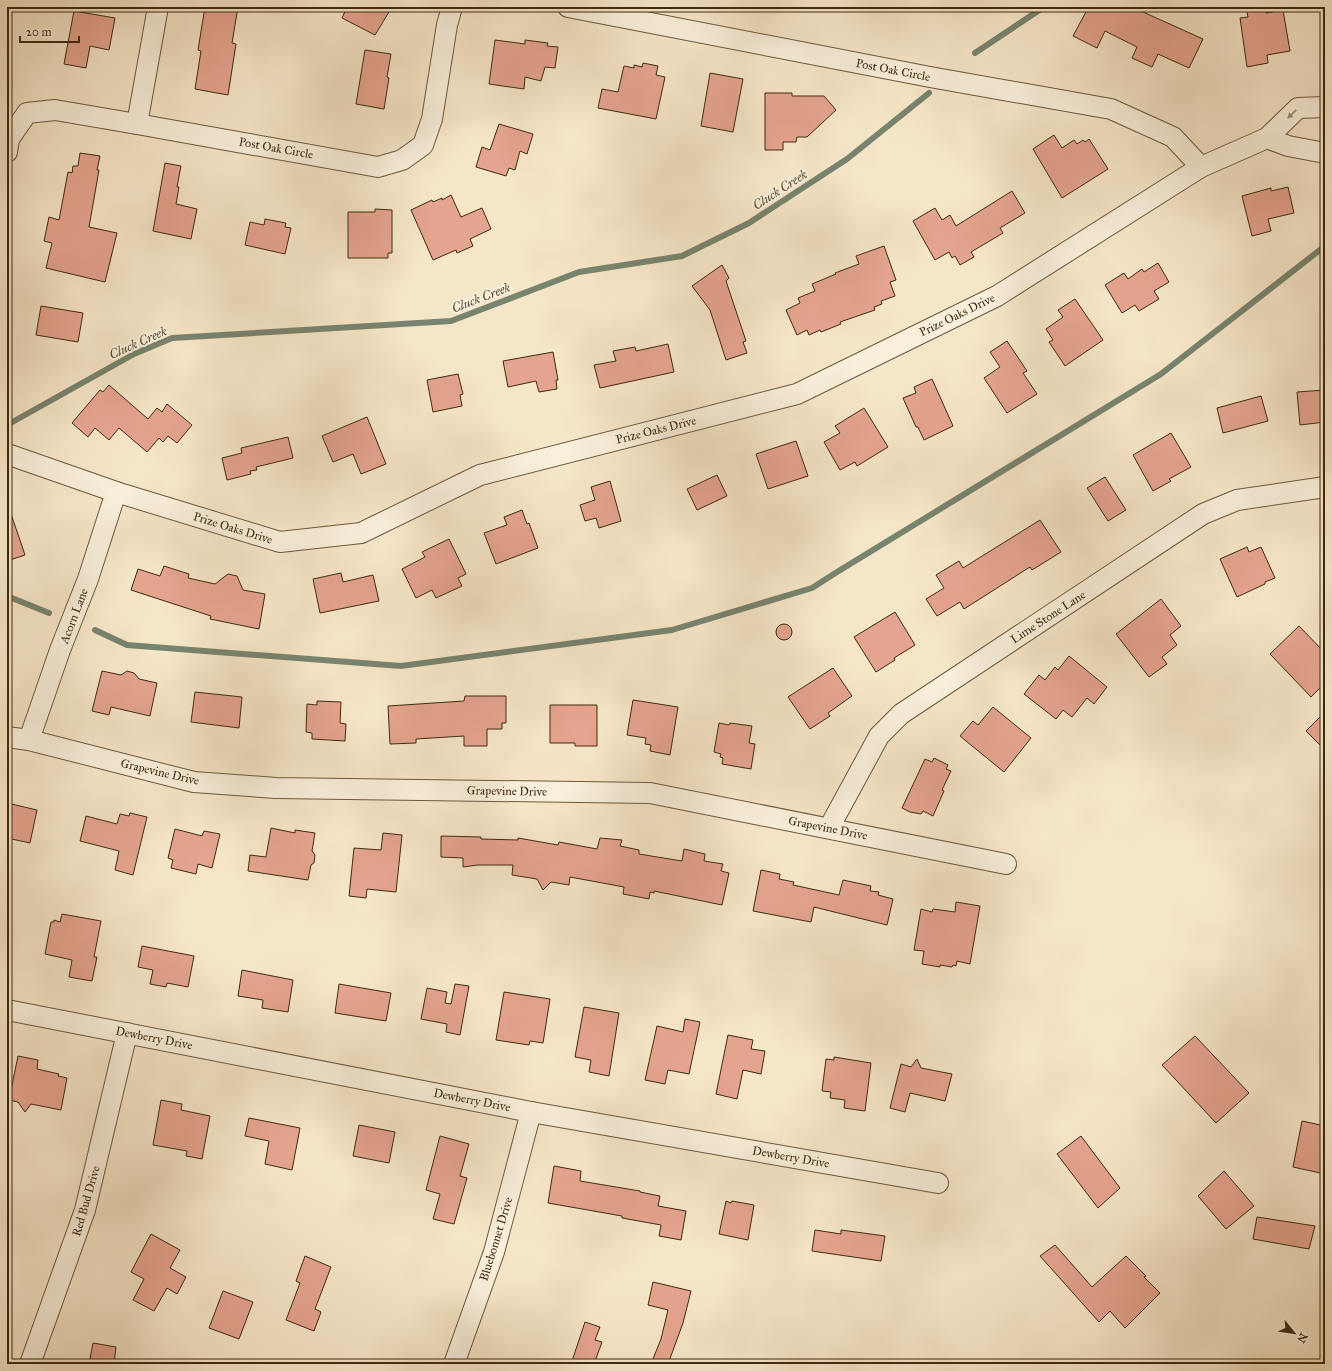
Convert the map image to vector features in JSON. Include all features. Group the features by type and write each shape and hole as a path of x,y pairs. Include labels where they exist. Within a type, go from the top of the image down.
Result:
{"street":[{"path":"137,124 158,7"},
{"name":"Post Oak Circle","path":"7,152 9,139 27,113 55,110 378,167 402,160 423,144 432,119 447,25 452,7"},
{"name":"Post Oak Circle","path":"568,7 930,77 1111,109 1173,138 1201,167"},
{"name":"Prize Oaks Drive","path":"7,454 116,492 280,542 361,533 480,475 797,394 997,296 1201,167 1267,138 1298,108 1325,107"},
{"path":"1267,138 1288,146 1325,153"},
{"name":"Lime Stone Lane","path":"829,828 879,736 901,714 1203,514 1237,500 1325,487"},
{"name":"Acorn Lane","path":"29,740 60,650 88,579 116,492"},
{"name":"Grapevine Drive","path":"7,737 29,740 194,782 276,788 650,794 1006,864"},
{"name":"Dewberry Drive","path":"7,1010 531,1112 938,1182"},
{"name":"Red Bud Drive","path":"30,1364 85,1210 128,1033"},
{"name":"Bluebonnet Drive","path":"454,1364 494,1252 531,1112"}],"building":[{"path":"205,7 238,7 232,43 236,44 228,95 195,89 201,51 198,50"},
{"path":"347,7 392,7 375,35 342,18"},
{"path":"1091,7 1132,7 1203,39 1189,68 1158,54 1152,67 1132,58 1137,47 1105,31 1097,48 1073,36 1087,10 1089,11"},
{"path":"1246,7 1265,7 1266,13 1283,10 1290,51 1267,55 1268,63 1247,67 1240,18 1248,17"},
{"path":"74,11 115,18 109,50 90,46 86,68 64,64"},
{"path":"495,40 525,44 525,40 548,43 547,46 558,47 555,68 545,67 541,81 525,77 524,89 489,84"},
{"path":"365,50 391,54 384,109 356,104"},
{"path":"643,63 658,66 656,75 665,77 656,119 598,108 602,89 618,92 624,66 634,68 634,65 642,67"},
{"path":"710,73 743,79 733,132 701,126"},
{"path":"765,93 792,93 792,96 824,96 836,110 807,137 797,137 796,142 783,142 783,150 765,150"},
{"path":"499,124 533,134 527,154 520,151 515,170 509,168 506,176 476,167 482,147 490,150"},
{"path":"1054,135 1062,148 1074,140 1077,144 1083,140 1085,142 1089,139 1108,169 1062,198 1033,149"},
{"path":"80,153 100,156 89,227 117,233 105,282 46,268 52,243 44,241 49,217 59,220 68,172 72,173 73,166 78,166"},
{"path":"165,163 181,166 177,187 179,187 176,204 197,209 191,239 153,231"},
{"path":"1288,187 1294,213 1268,219 1271,231 1252,236 1242,196 1271,188 1271,191"},
{"path":"1012,191 1025,213 1000,228 1003,233 971,252 974,257 960,265 955,256 952,258 949,252 935,260 913,221 935,208 942,220 950,215 956,226"},
{"path":"451,195 461,217 482,208 491,229 470,239 473,246 457,253 456,250 433,260 411,210 432,200 433,202 442,198 442,200"},
{"path":"375,209 392,210 392,253 388,253 388,258 348,258 348,212 375,212"},
{"path":"265,219 286,223 285,227 291,228 285,254 245,245 250,222 264,225"},
{"path":"884,246 896,280 890,282 895,296 881,301 882,304 874,307 875,310 840,322 841,324 821,332 820,330 809,335 807,330 797,335 786,310 800,303 798,298 815,291 812,284 859,264 856,256"},
{"path":"1158,263 1169,282 1154,291 1159,299 1139,311 1135,305 1122,313 1105,285 1124,273 1128,279 1142,269 1144,272"},
{"path":"722,265 729,278 726,281 746,341 743,342 747,353 726,360 710,310 692,286"},
{"path":"1075,299 1103,340 1065,366 1049,342 1053,340 1046,329 1063,317 1058,310"},
{"path":"41,306 83,313 78,342 36,335"},
{"path":"1007,341 1027,371 1023,373 1037,394 1007,413 984,378 1000,367 990,352"},
{"path":"668,344 674,372 600,388 594,365 616,361 613,351 635,347 636,351"},
{"path":"553,352 558,380 556,380 557,389 539,392 536,381 508,387 503,361"},
{"path":"458,374 463,394 460,395 462,406 433,412 427,380"},
{"path":"932,379 953,426 924,440 918,427 916,427 903,398 916,393 914,387"},
{"path":"109,385 148,419 157,408 162,412 167,404 192,425 177,443 168,436 163,442 159,438 147,452 119,428 109,440 95,428 88,437 72,423 100,390 103,392"},
{"path":"1325,390 1325,422 1300,425 1297,392"},
{"path":"1261,396 1268,421 1223,433 1217,408"},
{"path":"864,408 888,447 857,466 855,462 840,470 824,442 840,433 835,426"},
{"path":"367,417 386,464 361,474 353,454 333,462 322,436"},
{"path":"1171,433 1191,467 1169,479 1171,481 1153,491 1133,455"},
{"path":"288,437 293,458 256,467 257,470 250,471 251,474 227,480 222,458 242,453 241,448"},
{"path":"796,441 808,476 768,489 756,454"},
{"path":"717,475 727,496 697,510 687,489"},
{"path":"1105,477 1126,510 1108,521 1087,488"},
{"path":"610,481 621,521 599,528 596,518 585,521 580,505 595,500 591,487"},
{"path":"522,510 527,524 529,523 538,548 496,564 484,533 507,525 504,517"},
{"path":"7,511 10,511 25,555 7,561"},
{"path":"1040,520 1061,552 1032,570 1030,567 964,609 960,602 937,616 926,599 944,588 936,575 959,561 963,568"},
{"path":"449,539 466,574 458,578 462,586 436,598 432,590 416,598 402,569 425,557 422,552"},
{"path":"1247,547 1249,552 1261,547 1275,578 1237,597 1220,559"},
{"path":"164,566 189,574 188,578 215,584 228,574 237,576 243,590 265,594 259,629 210,619 211,616 131,590 138,569 160,576"},
{"path":"341,573 343,582 373,575 379,601 320,613 313,579"},
{"path":"1161,599 1181,626 1170,635 1177,645 1162,657 1167,664 1149,677 1116,634"},
{"path":"895,612 915,645 894,658 895,660 876,672 854,637"},
{"path":"781,624 787,624 792,629 790,638 787,640 781,640 776,635 776,629"},
{"path":"1299,626 1325,653 1325,683 1311,697 1270,654"},
{"path":"1069,656 1107,687 1094,704 1087,698 1072,717 1063,710 1056,719 1024,694 1039,675 1045,680 1055,667 1058,670"},
{"path":"833,668 852,696 828,713 830,716 810,729 788,697"},
{"path":"102,671 121,675 127,671 134,673 139,679 157,683 150,716 111,707 109,715 92,711"},
{"path":"195,692 242,697 239,728 191,722"},
{"path":"465,696 506,696 506,723 502,723 502,729 487,729 487,746 464,746 464,736 416,739 416,743 390,744 388,706 464,701"},
{"path":"633,700 678,707 670,755 650,751 651,745 645,744 646,738 627,735"},
{"path":"317,701 341,702 340,723 346,724 345,741 312,739 312,733 306,732 307,704 317,705"},
{"path":"550,705 597,705 597,746 575,746 575,743 550,743"},
{"path":"993,707 1031,738 1004,772 960,736 973,721 978,725"},
{"path":"1325,712 1325,750 1306,731"},
{"path":"719,723 752,726 749,743 755,744 751,769 722,764 723,758 720,757 721,754 714,752"},
{"path":"934,758 948,765 946,769 951,771 942,790 944,791 933,816 923,811 921,814 910,812 902,808 925,759 932,762"},
{"path":"7,803 37,810 30,843 7,838"},
{"path":"130,813 147,817 133,875 115,870 119,851 80,841 86,816 117,824 120,814 129,816"},
{"path":"271,828 295,833 295,830 315,833 312,851 315,855 314,863 311,865 308,880 248,871 250,855 266,857"},
{"path":"175,829 202,836 204,831 220,834 212,868 198,864 196,874 171,868 173,860 168,858"},
{"path":"383,833 402,835 396,892 367,889 366,898 349,896 354,848 381,850"},
{"path":"441,836 518,840 518,838 558,845 559,842 597,849 600,838 622,840 620,846 639,850 639,854 682,861 684,849 705,854 704,861 723,864 721,871 729,873 722,905 654,891 654,893 650,892 649,899 623,894 624,887 570,877 569,885 551,882 543,890 537,879 512,875 513,865 478,865 463,867 463,858 441,857"},
{"path":"761,870 780,874 779,879 794,882 793,885 839,895 843,880 871,886 870,891 879,892 878,895 893,899 887,925 814,907 811,922 753,911"},
{"path":"956,902 980,906 970,964 957,961 956,966 953,965 952,967 940,965 940,967 922,964 924,951 914,950 921,909 932,912 933,909 955,912"},
{"path":"62,914 101,921 94,957 97,957 92,981 69,977 72,960 45,954 51,922 54,922 54,920 60,922"},
{"path":"142,946 194,956 188,987 167,983 166,987 150,984 153,970 138,967"},
{"path":"242,970 293,980 288,1012 262,1008 263,1000 238,996"},
{"path":"339,984 391,993 386,1021 335,1013"},
{"path":"455,984 469,986 460,1035 446,1032 447,1024 421,1019 427,988 447,992 445,1003 451,1004"},
{"path":"504,992 550,999 543,1043 530,1041 529,1045 496,1040"},
{"path":"584,1007 619,1013 609,1076 589,1072 591,1060 575,1057"},
{"path":"685,1019 700,1022 689,1074 668,1070 665,1084 645,1080 657,1026 683,1032"},
{"path":"728,1035 753,1040 751,1049 765,1051 761,1074 743,1070 737,1099 716,1094"},
{"path":"1195,1036 1249,1093 1216,1123 1162,1065"},
{"path":"18,1056 38,1060 37,1069 59,1074 58,1076 67,1078 61,1110 31,1104 25,1112 18,1102 9,1100"},
{"path":"834,1057 871,1063 865,1111 844,1108 845,1100 830,1098 831,1092 822,1091 826,1059 834,1060"},
{"path":"917,1059 921,1068 952,1074 945,1101 910,1093 905,1112 890,1108 901,1064 911,1067"},
{"path":"161,1100 182,1104 181,1110 210,1116 202,1159 186,1156 187,1151 153,1145"},
{"path":"249,1118 300,1128 292,1170 265,1164 269,1141 245,1136"},
{"path":"1302,1121 1325,1126 1325,1174 1293,1167"},
{"path":"359,1125 395,1132 389,1163 353,1156"},
{"path":"440,1136 469,1144 460,1176 467,1178 454,1224 433,1219 440,1194 426,1190"},
{"path":"1081,1136 1120,1188 1098,1208 1057,1154"},
{"path":"554,1166 581,1171 580,1181 640,1191 660,1196 658,1206 686,1211 681,1240 659,1236 661,1225 622,1218 622,1216 548,1203"},
{"path":"1224,1171 1254,1206 1226,1229 1198,1196"},
{"path":"726,1201 731,1203 732,1201 754,1205 748,1240 719,1234"},
{"path":"1257,1217 1315,1226 1309,1249 1253,1239"},
{"path":"815,1230 841,1234 841,1230 885,1236 881,1261 812,1251"},
{"path":"151,1234 180,1250 170,1268 186,1277 177,1294 167,1288 154,1311 133,1300 144,1279 131,1272"},
{"path":"1055,1245 1092,1287 1126,1256 1160,1293 1125,1328 1110,1311 1099,1322 1040,1256"},
{"path":"305,1256 331,1267 315,1309 321,1312 314,1331 286,1320 300,1283 296,1281"},
{"path":"653,1282 691,1291 683,1323 668,1364 651,1364 661,1339 668,1310 648,1305"},
{"path":"223,1291 253,1302 239,1339 209,1328"},
{"path":"585,1322 600,1327 595,1340 602,1342 594,1364 571,1364"},
{"path":"93,1343 116,1347 114,1364 89,1364"}],"waterway":[{"name":"Cluck Creek","path":"975,53 1044,7"},
{"name":"Cluck Creek","path":"7,425 134,354 172,338 451,321 579,272 682,256 749,223 847,159 929,93"},
{"path":"95,630 127,645 401,666 672,630 812,588 1161,374 1325,246"},
{"path":"7,596 49,613"}]}
